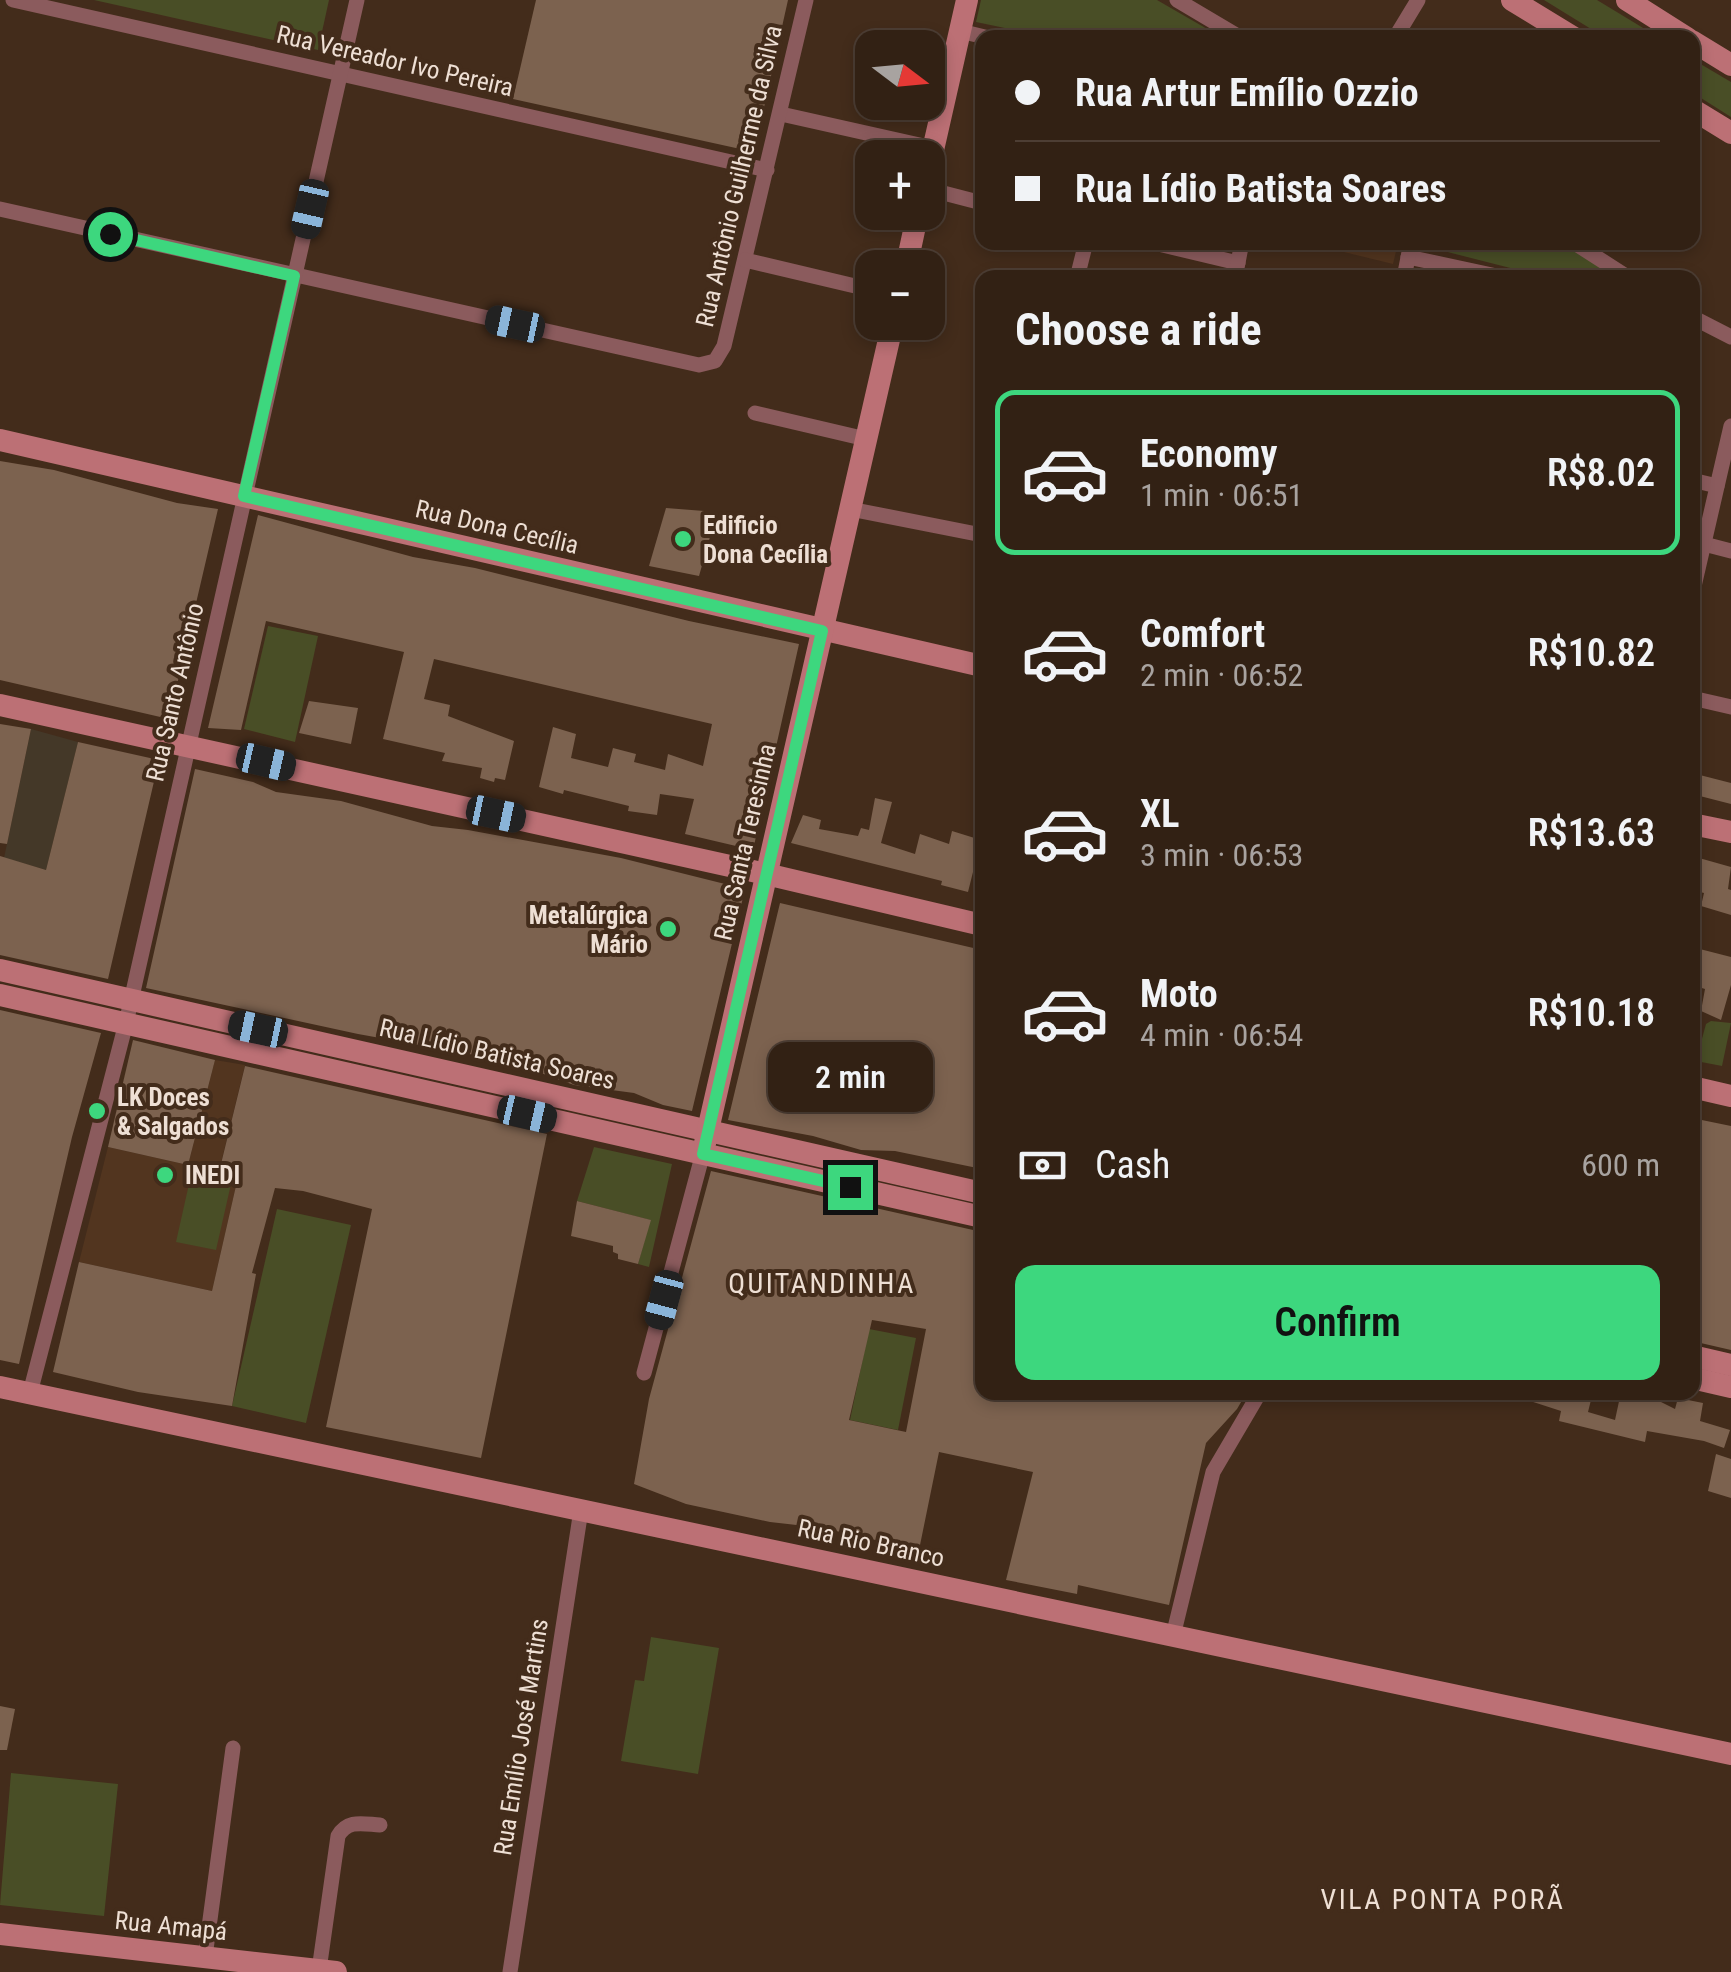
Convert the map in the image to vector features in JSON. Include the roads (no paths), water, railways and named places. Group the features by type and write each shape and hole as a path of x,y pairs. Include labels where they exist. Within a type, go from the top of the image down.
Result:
{"street":[{"name":"Rua Vereador Ivo Pereira","path":"13,0 767,170"},
{"name":"Rua Santo Antônio","path":"30,1393 128,1012 357,0"},
{"name":"Rua Antônio Guilherme da Silva","path":"294,276 699,365 715,361 724,346 806,0"},
{"path":"1177,0 1228,30"},
{"path":"1400,30 1418,0"},
{"path":"1512,0 1561,30"},
{"path":"1627,0 1675,30"},
{"path":"935,140 960,31 962,1"},
{"path":"960,31 975,35"},
{"path":"1700,45 1731,65"},
{"path":"781,114 897,140"},
{"path":"1700,114 1731,132"},
{"path":"945,193 975,200"},
{"path":"0,210 294,276"},
{"path":"1175,250 1236,270"},
{"path":"1410,250 1479,270"},
{"path":"1586,250 1617,270"},
{"path":"745,260 855,286"},
{"path":"1700,321 1731,337"},
{"name":"Rua Santa Teresinha","path":"644,1373 703,1154 889,340"},
{"path":"755,413 866,438"},
{"path":"1700,561 1731,426"},
{"name":"Rua Dona Cecília","path":"0,440 975,664"},
{"path":"1700,482 1717,486"},
{"path":"850,509 975,534"},
{"path":"1704,544 1731,550"},
{"path":"1700,700 1731,706"},
{"path":"0,705 975,922"},
{"path":"1700,826 1731,832"},
{"name":"Rua Lídio Batista Soares","path":"0,970 128,1012"},
{"name":"Rua Lídio Batista Soares","path":"0,995 128,1012 418,1077 498,1083 708,1130 925,1192 975,1214"},
{"name":"Rua Lídio Batista Soares","path":"418,1077 492,1106 703,1154 925,1192 975,1193"},
{"path":"492,1106 498,1083"},
{"path":"1700,1089 1731,1096"},
{"path":"1700,1360 1726,1375"},
{"path":"1700,1377 1726,1375"},
{"name":"Rua Rio Branco","path":"0,1387 1731,1754"},
{"path":"1173,1636 1213,1472 1255,1400"},
{"name":"Rua Emílio José Martins","path":"510,1972 581,1510"},
{"path":"204,1957 232,1748"},
{"path":"327,1971 338,1836 353,1823 380,1825"},
{"name":"Rua Amapá","path":"0,1934 267,1968 327,1971"}],"place":[{"name":"Edificio Dona Cecília","path":"683,539"},
{"name":"Metalúrgica Mário","path":"668,929"},
{"name":"LK Doces & Salgados","path":"97,1111"},
{"name":"INEDI","path":"165,1175"}],"district":[{"name":"QUITANDINHA","path":"822,1283"},
{"name":"VILA PONTA PORÃ","path":"1443,1899"}]}
